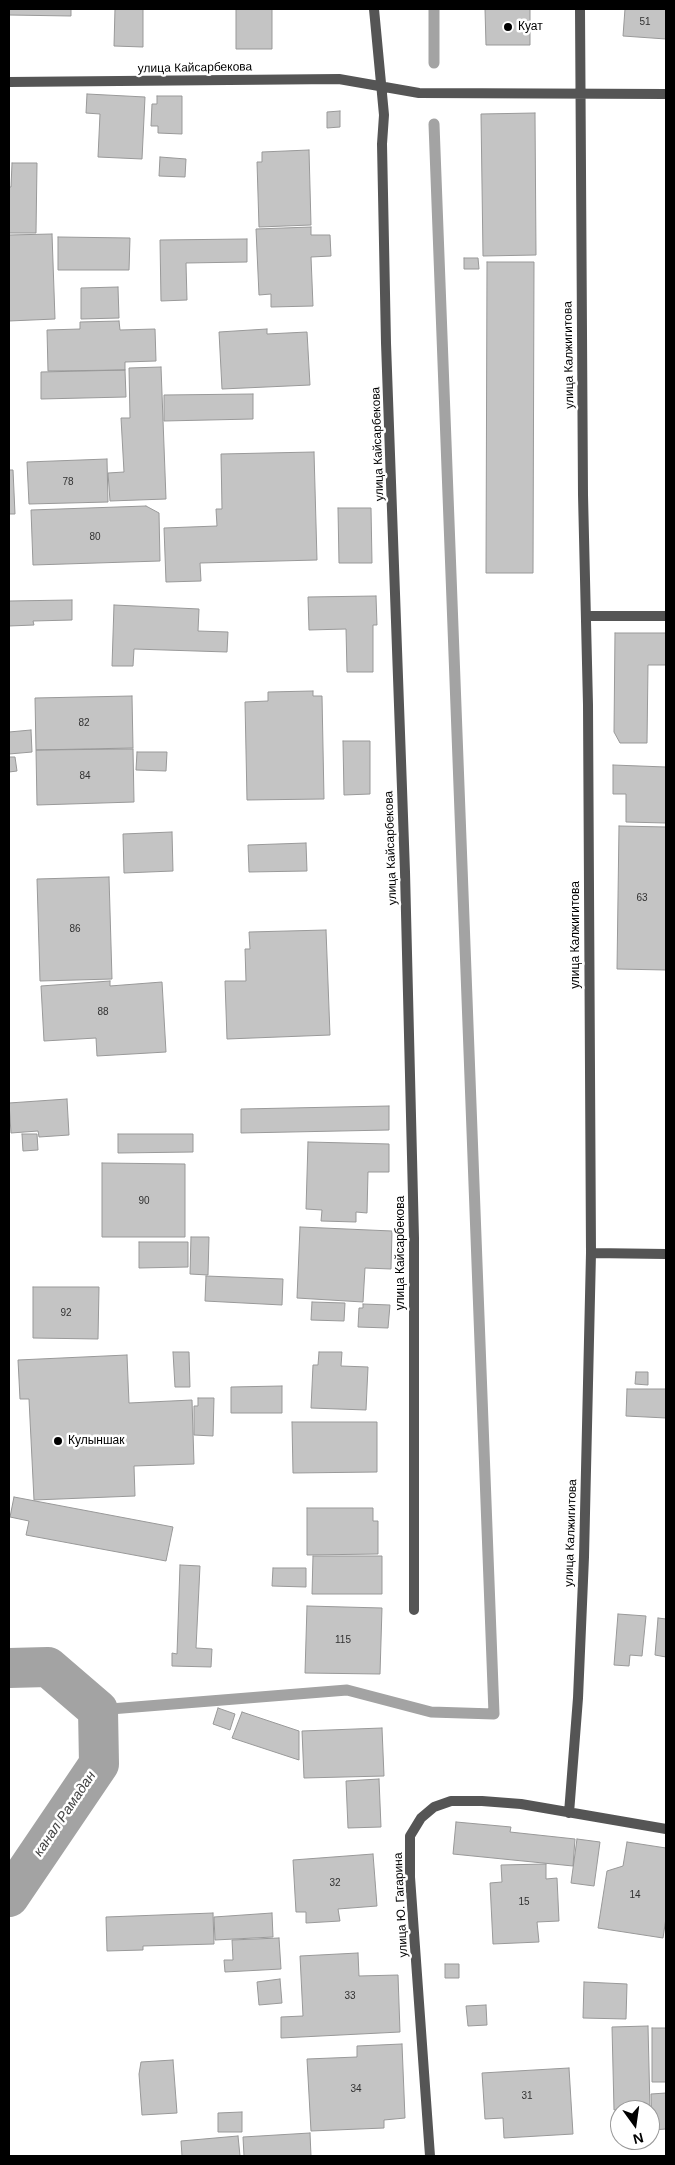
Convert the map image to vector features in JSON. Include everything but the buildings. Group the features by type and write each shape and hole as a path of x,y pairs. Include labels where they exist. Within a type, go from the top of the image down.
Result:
{"street":[{"name":"улица Кайсарбекова","path":"374,9 384,115 382,144 386,343 405,862 414,1238 414,1610"},
{"name":"улица Калжигитова","path":"569,1812 578,1698 584,1557 591,1253 586,616 579,94 580,9"},
{"name":"улица Кайсарбекова","path":"9,82 339,79 381,87"},
{"path":"381,87 419,93 666,94"},
{"path":"586,616 666,616"},
{"path":"591,1253 666,1254"},
{"name":"улица Ю. Гагарина","path":"430,2156 410,1877 410,1836 421,1818 434,1807 451,1801 521,1804 666,1829"}],"waterway":[{"path":"434,9 434,63"},
{"path":"98,1710 347,1690 431,1712 494,1714 434,124"},
{"name":"канал Рамадан","path":"9,1668 48,1667 98,1710 99,1764 9,1897"}],"place":[{"name":"Куат","path":"508,27"},
{"name":"Кулыншак","path":"58,1441"}]}
